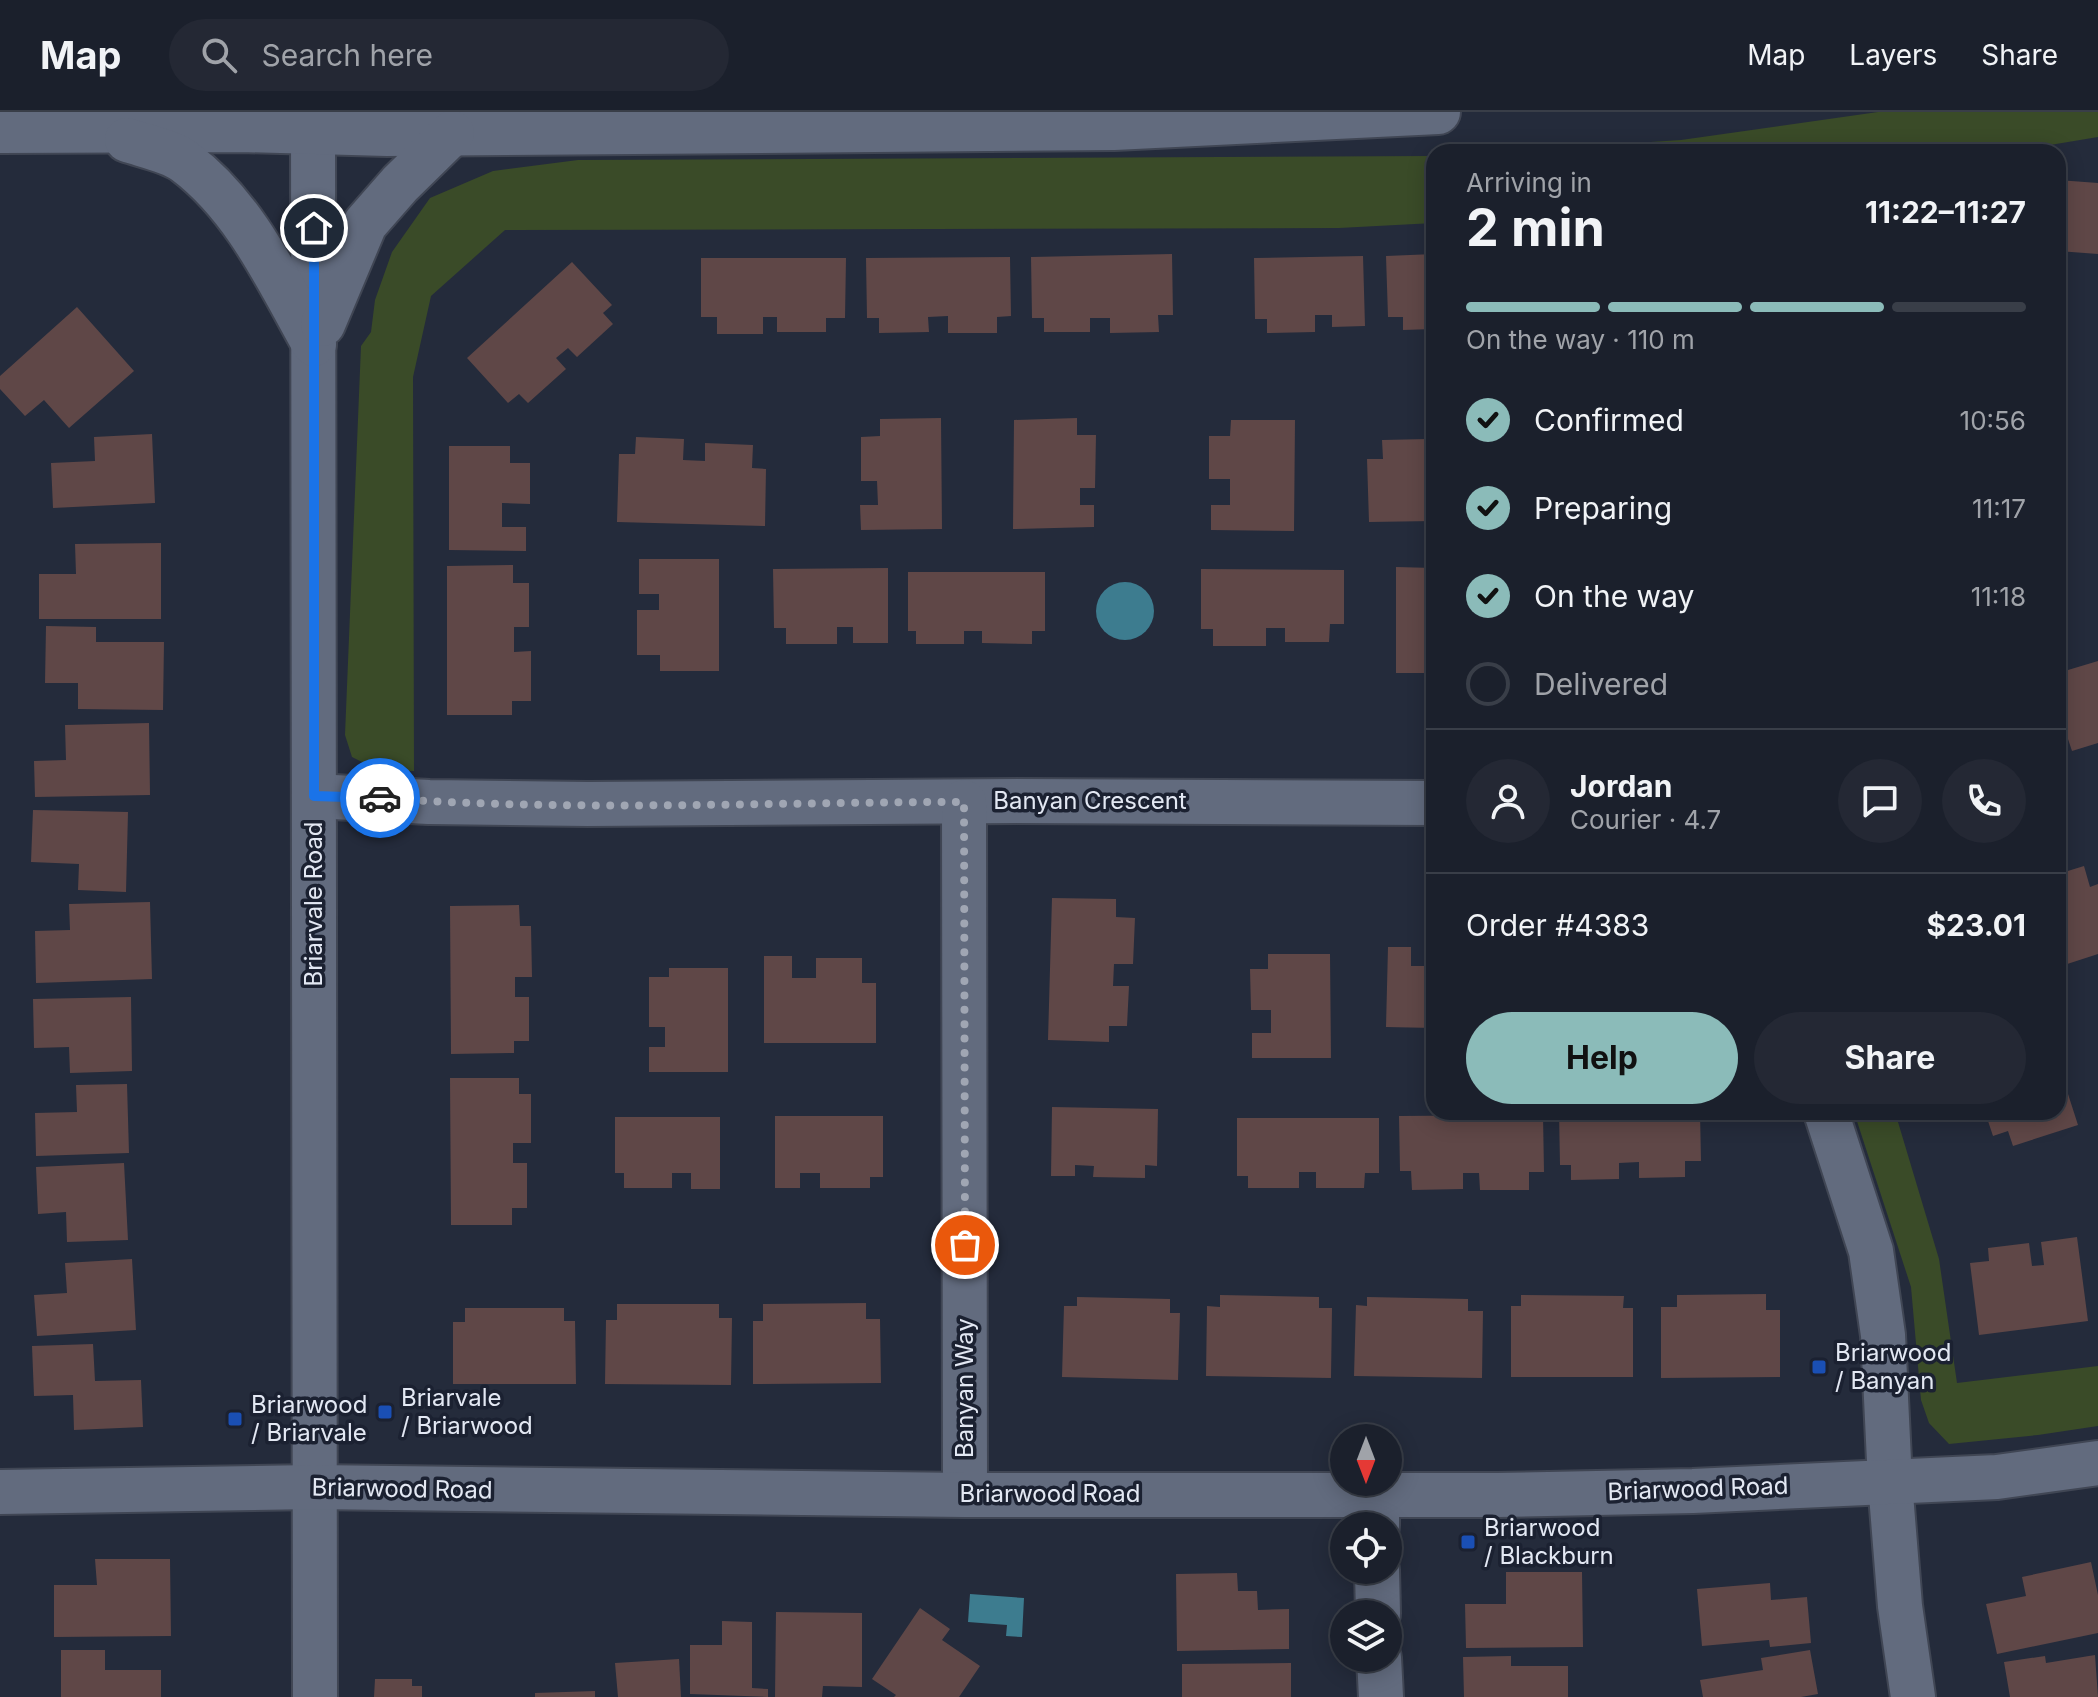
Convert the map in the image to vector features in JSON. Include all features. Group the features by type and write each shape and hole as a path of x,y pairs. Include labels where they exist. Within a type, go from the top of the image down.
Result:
{"street":[{"path":"0,131 241,130 313,122 452,133 1114,128 1438,112"},
{"name":"Briarvale Road","path":"313,122 315,1697"},
{"path":"102,131 183,160 223,197 248,229 315,345"},
{"path":"315,345 365,224 452,133"},
{"name":"Banyan Crescent","path":"314,796 429,802 588,804 1426,803"},
{"name":"Banyan Way","path":"964,802 965,1495"},
{"path":"1829,1120 1871,1251 1883,1335 1900,1606 1913,1697"},
{"name":"Briarwood Road","path":"0,1492 313,1487 965,1495 1377,1510 1497,1495 1693,1491 1997,1477 2098,1463"},
{"path":"1380,1672 1381,1697"}],"green space":[{"path":"1878,112 2098,112 2098,137 2056,144 1620,144 1681,140"},
{"path":"1426,156 1426,223 1339,228 505,230 431,296 413,377 414,771 378,770 352,757 345,735 361,346 371,332 375,300 392,252 430,198 493,171 578,160"},
{"path":"1857,1120 1897,1120 1939,1259 1957,1383 2098,1366 2098,1426 1949,1444 1929,1423 1921,1400 1911,1287"}],"water":[{"path":"1125,582 1146,590 1154,611 1146,632 1125,640 1104,632 1096,611 1104,590"},
{"path":"970,1594 1024,1598 1022,1637 1006,1636 1007,1625 968,1622"}],"building":[{"path":"2066,181 2098,183 2098,254 2066,252"},
{"path":"1172,254 1173,315 1158,315 1159,332 1110,333 1110,318 1090,318 1090,332 1044,332 1044,318 1032,318 1031,257"},
{"path":"1426,254 1426,329 1403,330 1403,317 1388,317 1386,256"},
{"path":"1363,256 1365,326 1332,327 1332,315 1315,315 1315,332 1267,333 1267,319 1255,319 1254,258"},
{"path":"1010,257 1011,316 997,317 997,333 948,333 948,316 928,317 929,332 879,333 879,318 867,318 866,258"},
{"path":"701,258 846,258 845,318 826,318 826,332 777,332 777,317 763,317 763,334 717,334 717,317 701,317"},
{"path":"572,262 612,305 603,313 613,324 577,357 568,348 556,358 566,369 528,403 519,394 508,403 467,358"},
{"path":"77,307 134,371 69,428 44,400 25,416 0,389 0,376"},
{"path":"941,418 942,529 861,530 860,505 878,505 877,481 861,481 861,437 880,436 880,419"},
{"path":"1077,418 1077,435 1096,435 1095,488 1080,488 1080,505 1094,505 1094,527 1013,529 1014,420"},
{"path":"1231,420 1295,420 1294,531 1211,530 1211,505 1230,505 1230,479 1209,479 1209,436 1230,436"},
{"path":"152,434 155,503 53,508 51,463 95,461 94,437"},
{"path":"636,437 684,439 683,460 705,461 705,443 753,445 752,468 766,469 765,526 617,522 619,454 635,454"},
{"path":"1426,439 1426,521 1369,522 1367,459 1383,459 1382,440"},
{"path":"449,446 510,446 510,463 530,463 530,504 502,503 502,527 526,527 526,551 449,550"},
{"path":"161,543 161,619 39,619 39,574 76,574 75,544"},
{"path":"639,559 719,559 719,671 660,671 660,655 637,655 637,610 659,610 659,594 639,594"},
{"path":"513,565 513,583 529,583 529,627 514,627 514,652 531,651 531,701 512,701 512,715 447,715 447,566"},
{"path":"1396,567 1426,568 1426,673 1396,673"},
{"path":"888,568 888,643 853,643 853,627 837,627 837,644 786,644 786,628 774,628 773,569"},
{"path":"1201,569 1344,570 1344,624 1330,624 1329,642 1285,642 1285,628 1266,628 1266,646 1213,646 1213,629 1201,629"},
{"path":"908,572 1045,572 1045,631 1032,631 1032,644 982,643 982,631 964,631 964,644 916,644 916,631 908,631"},
{"path":"46,626 96,627 96,642 164,642 163,710 78,709 78,683 45,683"},
{"path":"2098,661 2098,743 2072,751 2066,736 2066,671"},
{"path":"149,723 150,795 35,797 34,761 66,760 65,725"},
{"path":"33,810 128,812 126,892 78,890 79,864 31,862"},
{"path":"2084,866 2090,887 2098,884 2098,954 2066,964 2066,872"},
{"path":"1052,898 1116,899 1116,917 1135,918 1133,964 1114,964 1113,986 1129,986 1127,1026 1109,1026 1109,1042 1048,1040"},
{"path":"150,902 152,979 36,983 35,931 70,930 69,904"},
{"path":"519,905 520,926 531,926 532,977 515,977 515,997 529,997 529,1041 514,1041 514,1053 451,1054 450,906"},
{"path":"1388,947 1411,947 1411,966 1426,966 1426,1028 1386,1027"},
{"path":"1268,954 1330,954 1331,1058 1252,1058 1252,1033 1271,1033 1271,1010 1251,1010 1250,969 1268,969"},
{"path":"764,956 792,956 792,978 816,978 816,958 862,958 862,983 876,983 876,1043 764,1043"},
{"path":"669,968 728,968 728,1072 649,1072 649,1047 665,1047 665,1027 649,1027 649,977 669,977"},
{"path":"131,997 132,1071 70,1073 69,1047 34,1048 33,999"},
{"path":"450,1078 519,1078 519,1094 531,1094 531,1143 513,1143 513,1163 527,1163 527,1208 512,1208 512,1225 451,1225"},
{"path":"127,1084 129,1153 36,1156 35,1113 77,1112 76,1085"},
{"path":"2066,1088 2078,1125 2013,1146 2008,1131 1993,1136 1988,1120 2066,1120"},
{"path":"1052,1107 1158,1109 1157,1166 1145,1165 1145,1178 1093,1177 1094,1166 1075,1165 1075,1176 1051,1176"},
{"path":"775,1116 883,1116 883,1177 870,1177 870,1188 820,1188 820,1173 800,1173 800,1188 775,1188"},
{"path":"1399,1116 1426,1116 1426,1120 1543,1120 1544,1172 1529,1172 1529,1190 1480,1190 1479,1173 1463,1173 1463,1189 1412,1190 1411,1171 1400,1171"},
{"path":"615,1117 720,1117 720,1189 691,1189 691,1173 672,1173 672,1188 624,1188 624,1173 615,1173"},
{"path":"1237,1118 1379,1118 1379,1173 1365,1173 1364,1188 1316,1188 1316,1172 1299,1172 1299,1188 1248,1188 1248,1176 1237,1176"},
{"path":"1559,1120 1700,1120 1701,1161 1685,1161 1685,1177 1639,1178 1639,1162 1619,1163 1619,1179 1571,1180 1571,1165 1560,1165"},
{"path":"124,1163 128,1240 67,1242 66,1212 38,1214 36,1167"},
{"path":"2077,1237 2088,1321 1979,1335 1970,1263 1989,1261 1988,1248 2029,1243 2032,1266 2044,1265 2041,1242"},
{"path":"132,1259 136,1330 37,1336 34,1295 67,1293 65,1263"},
{"path":"1766,1294 1766,1310 1780,1310 1780,1377 1661,1378 1661,1307 1677,1307 1677,1295"},
{"path":"1220,1295 1319,1297 1319,1308 1332,1308 1331,1378 1206,1376 1207,1306 1220,1307"},
{"path":"1521,1295 1624,1296 1623,1308 1633,1308 1633,1377 1511,1377 1511,1306 1521,1306"},
{"path":"1077,1297 1170,1299 1170,1313 1180,1313 1178,1380 1062,1377 1064,1306 1077,1306"},
{"path":"1367,1297 1468,1299 1468,1311 1483,1311 1482,1378 1354,1376 1356,1305 1367,1306"},
{"path":"866,1303 866,1319 880,1319 881,1383 753,1384 753,1321 763,1321 763,1304"},
{"path":"617,1304 719,1304 719,1318 732,1318 731,1385 605,1384 606,1320 617,1320"},
{"path":"465,1308 564,1308 564,1321 575,1321 576,1384 453,1384 453,1322 465,1322"},
{"path":"93,1344 95,1381 141,1380 143,1427 74,1430 73,1395 34,1396 32,1346"},
{"path":"95,1559 170,1559 171,1636 54,1637 54,1585 97,1585"},
{"path":"2091,1562 2098,1595 2098,1633 1997,1654 1986,1604 2026,1596 2022,1577"},
{"path":"1506,1572 1582,1572 1583,1647 1466,1648 1465,1604 1506,1604"},
{"path":"1237,1573 1238,1591 1257,1591 1258,1610 1289,1609 1289,1649 1177,1651 1176,1574"},
{"path":"1770,1583 1771,1600 1807,1597 1811,1643 1770,1647 1769,1640 1702,1646 1697,1589"},
{"path":"920,1608 950,1629 942,1640 980,1666 959,1697 894,1697 896,1695 872,1679"},
{"path":"776,1612 862,1613 862,1687 823,1686 822,1697 775,1697"},
{"path":"722,1621 752,1622 752,1688 768,1689 768,1697 690,1694 690,1645 722,1645"},
{"path":"61,1650 105,1650 105,1670 161,1670 161,1697 61,1697"},
{"path":"1810,1650 1818,1694 1801,1697 1703,1697 1700,1680 1763,1670 1761,1658"},
{"path":"2095,1655 2098,1697 2010,1697 2004,1662 2045,1656 2046,1663"},
{"path":"1511,1656 1511,1666 1568,1666 1568,1697 1464,1697 1463,1657"},
{"path":"679,1659 681,1697 618,1697 615,1663"},
{"path":"1291,1663 1291,1697 1182,1697 1182,1664"},
{"path":"375,1679 412,1679 412,1686 422,1686 422,1697 374,1697"},
{"path":"595,1691 595,1697 535,1697 535,1693"}],"way so far":[{"path":"380,798 429,802 588,804 964,802 965,1245"}],"place":[{"name":"Briarwood / Banyan","path":"1819,1367"},
{"name":"Briarvale / Briarwood","path":"385,1412"},
{"name":"Briarwood / Briarvale","path":"235,1419"},
{"name":"Briarwood / Blackburn","path":"1468,1542"}],"route":[{"path":"314,228 314,796 380,798"}]}
